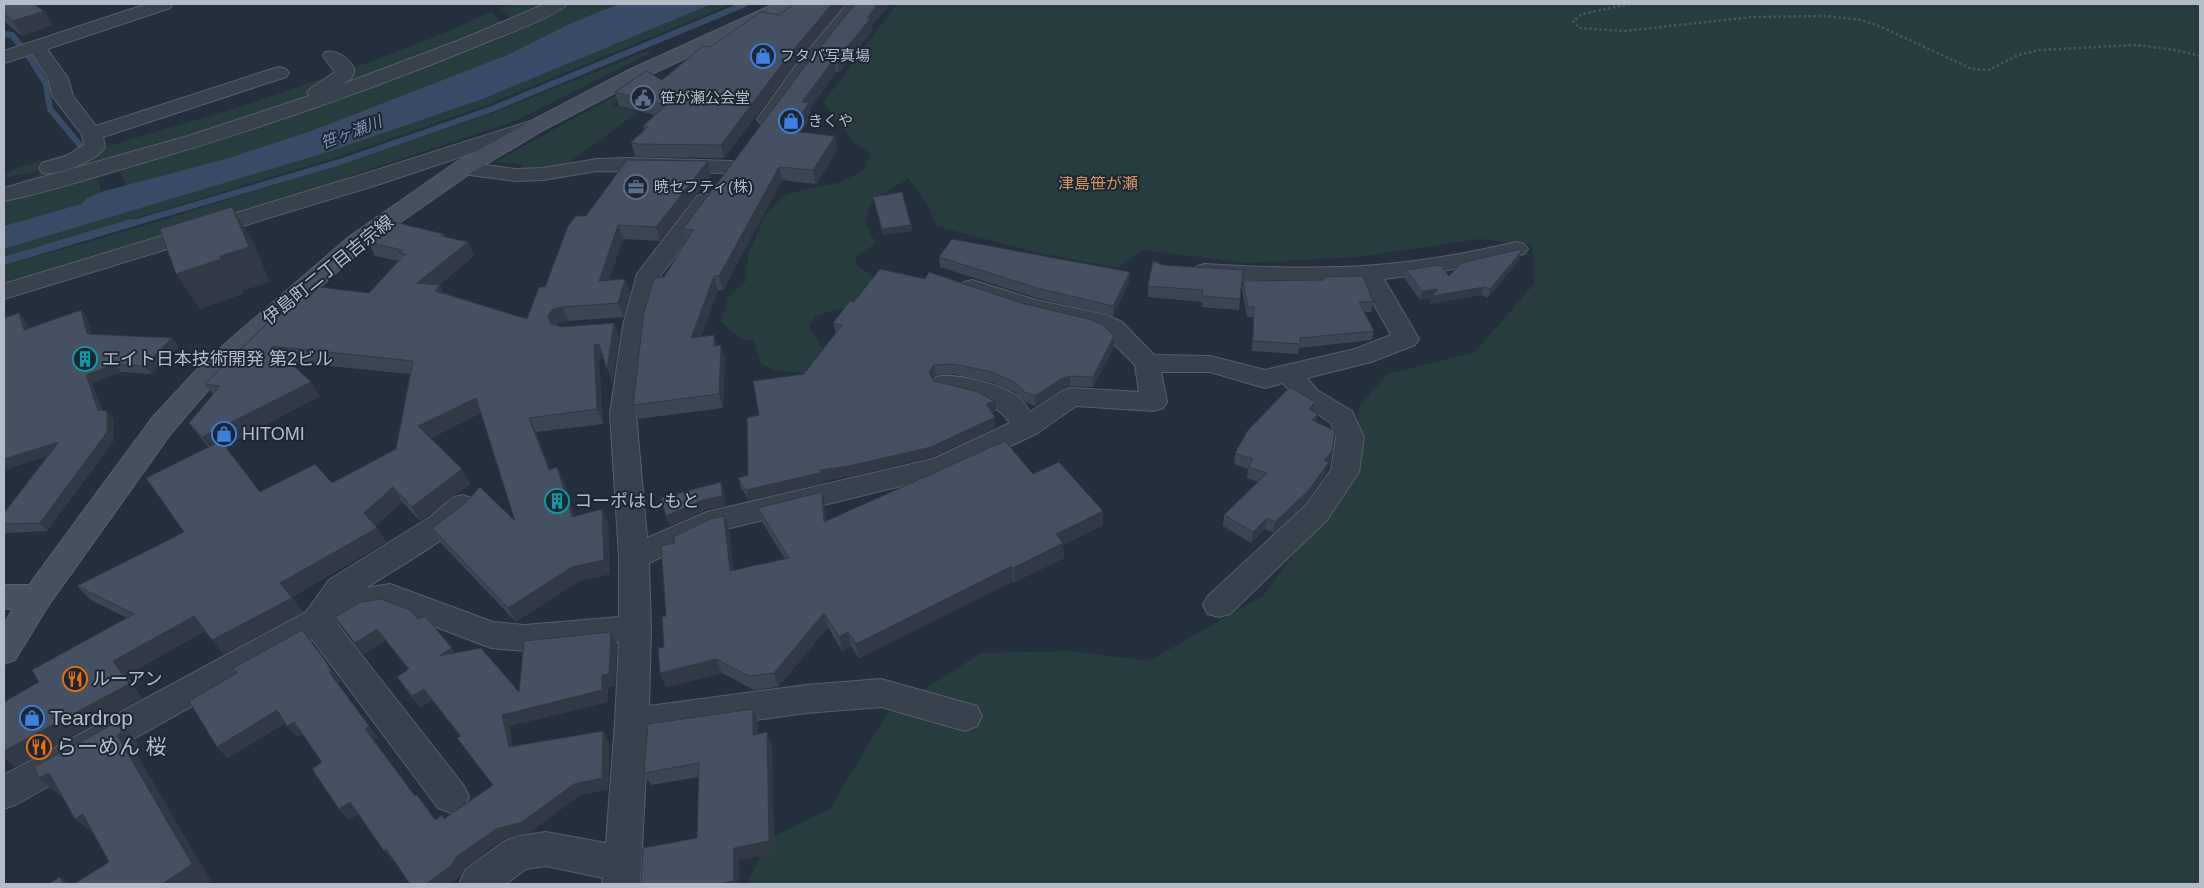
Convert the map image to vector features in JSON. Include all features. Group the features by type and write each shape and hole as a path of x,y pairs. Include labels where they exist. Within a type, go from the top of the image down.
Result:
{"street":[{"path":"22,51 162,4"},
{"path":"4,195 98,170 296,109 445,53 558,4"},
{"name":"伊島町二丁目吉宗線","path":"4,651 37,597 162,425 213,368 358,241 463,168 540,124 636,74 788,4"},
{"path":"754,136 800,73 856,4"},
{"path":"497,11 505,18 518,22"},
{"path":"4,185 73,160 96,147 92,134 63,97 58,78 22,51"},
{"path":"296,109 300,103 345,74 345,68 332,56"},
{"path":"92,134 279,73"},
{"path":"4,292 372,179 540,124"},
{"path":"463,168 516,175 543,174 597,165 737,160 648,274 625,327 623,413 634,557 634,628 632,723 621,874 546,849 518,853 479,882"},
{"path":"1181,269 1244,274 1370,273 1459,262 1516,249"},
{"path":"1147,363 1210,364 1265,379 1362,356 1406,340 1370,273"},
{"path":"634,557 707,523 940,467 1026,427 1071,397 1154,402 1147,363 1113,328 1105,324 1031,306 949,279"},
{"path":"1219,605 1317,512 1345,472 1350,437 1342,418 1308,396 1290,374"},
{"path":"945,383 990,393 1011,405 1026,427"},
{"path":"317,621 340,589 440,525 476,494"},
{"path":"4,793 354,602 390,596 491,635 525,638 634,628"},
{"path":"4,597 37,597"},
{"path":"317,621 451,797"},
{"path":"632,723 806,699 881,693 965,716"}],"path":[{"path":"1630,4 1582,14 1573,21 1578,28 1612,32 1745,18 1818,15 1844,17 1875,23 1972,69 1989,70 2018,55 2050,50 2137,45 2175,50 2200,56"}],"green space":[{"path":"511,4 553,4 518,20 509,17 501,8"},
{"path":"564,4 618,4 569,24 507,55 311,131 229,158 126,187 119,167 545,13"},
{"path":"712,4 732,4 487,105 335,158 4,258 4,249 328,152 480,100"},
{"path":"897,4 2200,4 2200,884 747,884 770,838 830,809 887,714 981,653 1070,651 1149,661 1263,596 1354,474 1359,406 1388,374 1475,352 1534,284 1533,245 1479,239 1358,257 1246,263 1143,250 1117,268 1035,252 936,226 929,206 908,178 871,203 865,224 876,243 855,257 858,266 874,277 857,306 836,309 815,317 809,327 824,349 805,373 775,370 761,364 754,341 740,338 721,322 728,298 746,281 748,253 766,214 786,194 841,182 865,170 870,153 855,143 823,103"},
{"path":"491,12 499,20 510,23 307,102 351,69 440,35"},
{"path":"647,51 651,53 515,121 350,176 352,181 4,287 4,266 136,228 342,164 498,111"},
{"path":"335,74 337,77 291,106 98,167 4,193 4,187 90,157 108,146 243,106"},
{"path":"629,88 633,90 612,105 638,112 564,166 534,170 519,169 523,164 495,162"},
{"path":"79,150 72,156 54,165 34,172 4,178 4,175 17,168"},
{"path":"96,173 101,192 86,199 81,204 4,226 4,198"}],"water":[{"name":"笹ヶ瀬川","path":"618,4 712,4 480,100 328,152 4,249 4,226 81,204 86,199 101,192 229,158 311,131 507,55 569,24"}],"building":[{"path":"4,4 34,4 44,11 13,21 4,14"},
{"path":"794,4 832,4 789,55 721,145 638,144 631,142 648,127 643,126 666,105 615,92 646,71 662,80 703,46 710,47 761,12 779,15"},
{"path":"855,4 878,4 867,18 871,18 837,59 834,59 802,102 809,103 789,131 835,136 813,170 779,167 719,276 714,276 691,338 714,335 714,346 721,345 719,394 633,405 644,312 654,278 664,277 693,230 683,229 806,65"},
{"path":"627,160 708,161 656,227 618,225 599,281 625,279 618,303 562,307 553,309 548,316 551,324 562,327 614,323 607,369 599,344 594,345 597,409 529,418 549,470 557,467 572,517 602,509 604,560 572,567 508,608 432,528 462,506 480,487 515,521 476,398 418,426 462,469 412,507 393,487 364,513 377,528 280,583 292,598 212,640 194,616 113,661 129,684 4,751 4,702 39,682 32,670 134,614 77,586 184,532 146,478 221,441 260,492 315,464 332,483 396,449 413,361 272,346 311,382 202,437 189,423 220,386 205,384 280,311 282,315 301,296 309,297 319,287 369,293 405,254 399,252 402,250 368,242 394,222 468,242 417,283 440,285 435,291 527,319 539,287 545,287 568,226 576,216 586,216"},
{"path":"902,192 911,225 882,229 873,197"},
{"path":"232,207 249,247 220,256 221,259 176,274 160,229"},
{"path":"952,239 1130,272 1113,306 1037,288 939,257"},
{"path":"1521,249 1521,252 1490,289 1484,287 1432,296 1438,289 1422,291 1406,270 1440,265 1449,276 1461,263"},
{"path":"1153,261 1163,265 1243,270 1240,299 1202,296 1203,290 1148,286"},
{"path":"880,269 925,279 929,272 1021,303 1089,319 1103,325 1114,336 1093,377 1070,376 1061,379 1035,396 1025,392 1014,382 992,372 954,364 934,365 929,372 934,381 975,391 995,401 986,404 995,417 931,447 849,466 820,470 820,473 746,490 738,478 748,475 747,418 759,415 753,381 804,374 842,325 833,323 850,301 854,302"},
{"path":"1363,276 1373,302 1359,302 1374,331 1300,338 1300,344 1253,341 1254,307 1248,307 1243,281 1324,280 1323,277"},
{"path":"81,310 87,334 172,338 145,366 115,364 86,375 98,410 107,411 107,432 40,523 4,524 4,513 59,442 4,459 4,318 19,313 24,330"},
{"path":"1290,387 1315,402 1309,409 1318,414 1312,420 1335,431 1332,451 1324,460 1329,462 1308,491 1275,522 1267,518 1253,532 1224,515 1267,473 1248,467 1253,459 1235,453 1248,430"},
{"path":"1005,441 1033,474 1059,462 1103,511 1056,534 1063,543 1013,568 1012,566 856,644 848,632 839,637 824,613 774,673 749,676 716,659 660,673 658,648 664,647 662,617 666,616 661,546 675,543 673,537 710,519 724,516 730,571 789,558 758,508 822,492 824,522"},
{"path":"721,482 722,496 703,500 666,516 661,498"},
{"path":"381,599 410,610 418,619 425,616 452,648 439,656 481,648 519,692 524,641 611,632 609,674 602,675 602,690 502,715 509,747 603,731 602,778 574,784 522,822 496,829 456,857 452,865 426,884 410,884 350,802 339,809 312,769 322,762 294,722 287,726 277,710 217,747 189,701 237,673 233,668 302,630 325,660 331,671 329,672 369,726 365,729 415,796 417,795 435,820 442,815 444,819 493,785 457,738 461,736 424,689 412,696 397,677 409,669 377,629 355,643 335,617 361,602"},
{"path":"753,709 753,735 767,732 769,841 734,848 734,881 717,884 641,884 643,848 697,838 699,763 644,773 648,724"},
{"path":"117,722 122,732 117,735 192,864 162,884 74,884 109,862 83,814 75,819 49,773 39,778 34,767"},
{"path":"60,877 63,884 48,884"}],"waterway":[{"path":"127,225 340,162 492,109 745,4"},
{"path":"4,34 12,35 28,55 46,84 50,109 84,150"},
{"path":"4,261 131,223"}],"place":[{"name":"フタバ写真場","path":"763,56"},
{"name":"笹が瀬公会堂","path":"643,98"},
{"name":"きくや","path":"791,121"},
{"name":"暁セフティ(株)","path":"636,187"},
{"name":"エイト日本技術開発 第2ビル","path":"85,359"},
{"name":"HITOMI","path":"224,434"},
{"name":"コーポはしもと","path":"557,501"},
{"name":"ルーアン","path":"75,679"},
{"name":"Teardrop","path":"32,718"},
{"name":"らーめん 桜","path":"39,747"}],"district":[{"name":"津島笹が瀬","path":"1098,183"}]}
